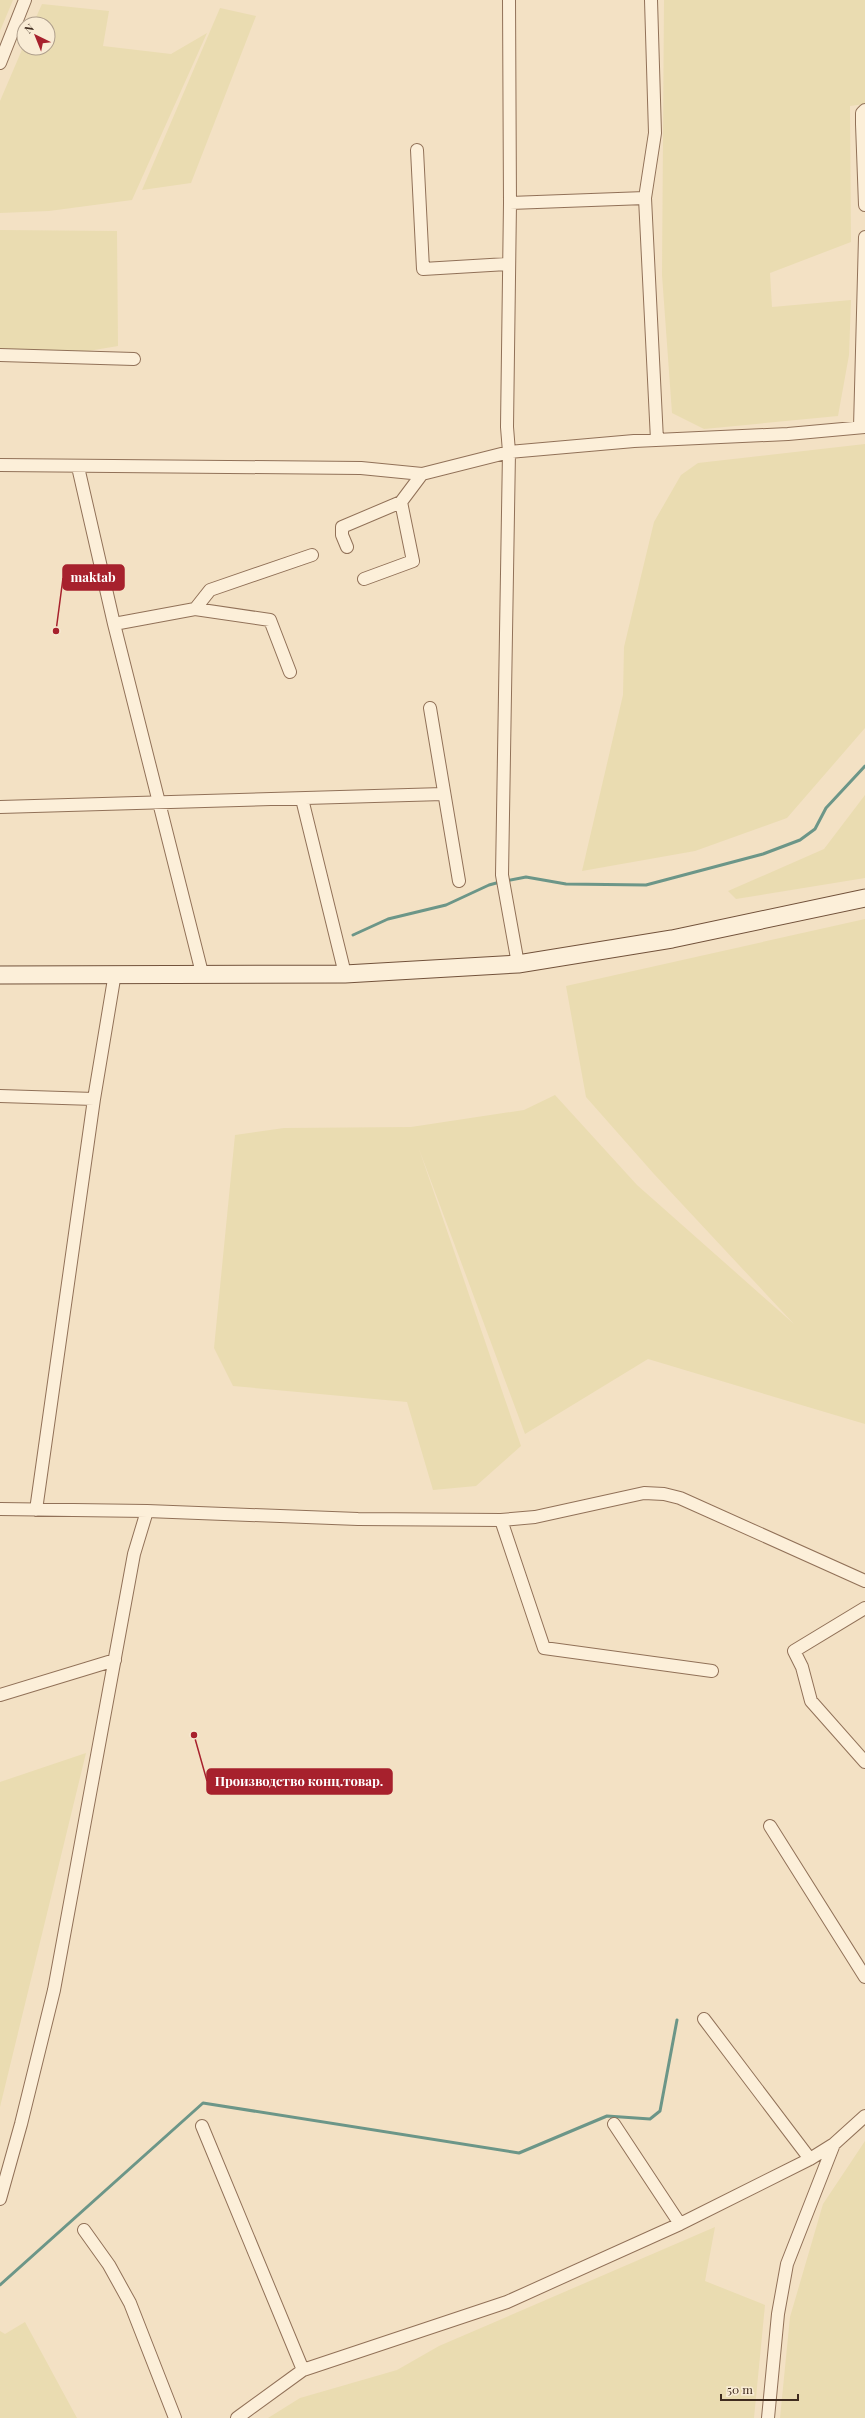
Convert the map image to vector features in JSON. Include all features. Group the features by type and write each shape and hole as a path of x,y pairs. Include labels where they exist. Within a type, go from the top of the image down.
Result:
{"main road":[{"path":"0,975 115,973 345,974 518,964 672,940 865,898"}],"street":[{"path":"0,63 25,0"},
{"path":"509,0 510,203 507,264 507,427 509,452 502,875 518,964"},
{"path":"651,0 655,133 645,198 657,440"},
{"path":"865,110 862,113 862,124 865,205"},
{"path":"417,150 423,269 507,264"},
{"path":"510,203 645,198"},
{"path":"0,466 361,468 422,474 509,452 657,440 788,434 863,427 865,237"},
{"path":"0,356 134,359"},
{"path":"78,467 114,624 202,973"},
{"path":"347,547 342,535 342,527 401,502 422,474"},
{"path":"364,579 413,561 401,502"},
{"path":"195,609 210,590 312,555"},
{"path":"114,624 195,609 270,620 290,672"},
{"path":"430,708 443,794 459,881"},
{"path":"0,807 443,794"},
{"path":"302,799 345,974"},
{"path":"36,1510 94,1099 115,973"},
{"path":"0,1096 94,1099"},
{"path":"0,1509 147,1510 358,1519 501,1520 535,1518 644,1492 664,1494 680,1498 865,1581"},
{"path":"0,2199 21,2124 54,1990 134,1554 147,1510"},
{"path":"501,1520 544,1648 712,1671"},
{"path":"865,1608 794,1651 802,1668 811,1701 865,1762"},
{"path":"0,1695 115,1660"},
{"path":"770,1826 865,1977"},
{"path":"704,2019 810,2159"},
{"path":"238,2418 303,2370 507,2302 680,2224 810,2159 834,2144 865,2116"},
{"path":"614,2124 680,2224"},
{"path":"202,2126 303,2370"},
{"path":"768,2418 778,2314 787,2264 834,2144"},
{"path":"84,2230 109,2265 130,2303 175,2418"}],"shaded area":[{"path":"0,0 13,0 0,31"},
{"path":"664,0 865,0 865,104 850,106 851,242 770,273 772,307 851,300 849,355 838,416 704,429 672,413 662,275"},
{"path":"42,4 109,11 103,46 171,54 207,33 132,200 49,211 0,213 0,101 19,56 56,56 56,16 37,16"},
{"path":"220,8 256,16 191,183 142,190"},
{"path":"0,230 117,231 118,346 76,353 0,350"},
{"path":"865,444 865,728 787,818 695,851 582,871 623,695 624,647 654,522 681,475 698,463"},
{"path":"865,795 865,878 736,899 728,891 824,849"},
{"path":"865,919 865,1424 648,1359 525,1434 419,1149 521,1446 476,1486 433,1490 407,1402 233,1386 214,1348 235,1135 284,1128 411,1127 524,1110 555,1095 637,1185 794,1324 654,1174 586,1097 566,986"},
{"path":"86,1753 0,2107 0,1782"},
{"path":"865,2141 865,2418 780,2418 790,2317 823,2204"},
{"path":"715,2227 705,2281 765,2305 754,2418 268,2418 300,2398 397,2370 439,2346"},
{"path":"25,2322 77,2418 0,2418 0,2331 5,2334"}],"waterway":[{"path":"505,881 526,877 566,884 646,885 763,854 800,840 815,829 826,808 865,766"},
{"path":"353,935 388,919 446,905 489,885 500,882"},
{"path":"0,2285 203,2103 519,2153 607,2116 650,2119 660,2111 677,2020"}],"place":[{"name":"maktab","path":"56,631"},
{"name":"Производство конц.товар.","path":"194,1735"}]}
